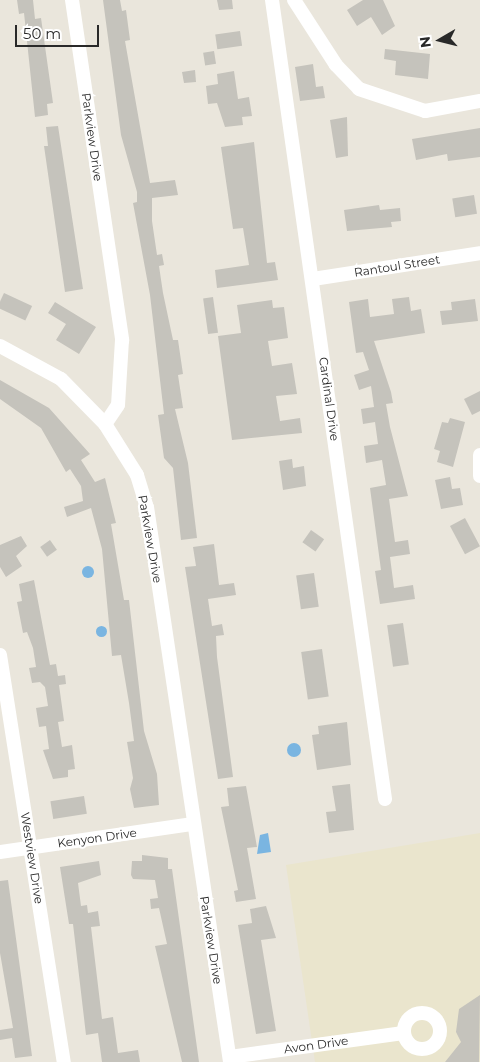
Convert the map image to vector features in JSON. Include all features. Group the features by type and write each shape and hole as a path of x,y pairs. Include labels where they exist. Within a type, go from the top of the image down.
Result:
{"street":[{"name":"Parkview Drive","path":"72,0 122,340 118,405 105,424 137,475 146,507 230,1060"},
{"name":"Cardinal Drive","path":"272,0 313,279 385,799"},
{"path":"294,0 336,65 359,89 425,111 480,101"},
{"name":"Rantoul Street","path":"313,279 480,254"},
{"path":"0,346 61,379 105,424"},
{"path":"480,455 480,476"},
{"name":"Westview Drive","path":"0,655 64,1062"},
{"name":"Kenyon Drive","path":"0,852 193,824"},
{"name":"Avon Drive","path":"230,1060 403,1033"}],"shaded area":[{"path":"480,833 480,1062 315,1062 286,865"}],"water":[{"path":"86,566 90,566 94,572 90,578 86,578 82,574 82,570"},
{"path":"101,625 107,631 101,637 95,631"},
{"path":"291,743 297,743 301,750 297,757 291,757 287,753 287,747"},
{"path":"268,833 271,852 257,854 260,835"}],"building":[{"path":"17,0 33,0 35,19 41,18 53,103 47,104 48,115 35,117 24,13 19,14"},
{"path":"103,0 120,0 122,11 126,10 130,40 125,41 150,183 175,180 178,195 152,198 152,221 157,255 162,254 164,265 159,266 163,293 173,340 178,340 183,374 178,375 183,408 175,409 188,463 197,538 181,540 173,468 164,458 158,415 164,414 150,295 133,203 137,202 137,192 121,135"},
{"path":"217,0 232,0 233,9 219,10"},
{"path":"363,0 383,0 395,26 382,35 371,17 357,26 347,10"},
{"path":"240,31 242,46 217,49 215,34"},
{"path":"385,49 430,54 428,79 395,75 396,61 384,59"},
{"path":"214,51 216,64 205,66 203,53"},
{"path":"313,64 316,87 323,86 325,98 300,101 295,67"},
{"path":"195,70 196,82 184,83 182,72"},
{"path":"234,71 238,99 249,97 252,116 242,117 243,125 225,127 217,103 208,104 206,86 218,84 217,74"},
{"path":"347,117 348,156 336,158 330,120"},
{"path":"58,126 83,289 65,292 44,146 48,146 46,127"},
{"path":"480,128 480,157 448,161 447,154 416,160 412,139"},
{"path":"254,142 267,263 275,262 278,280 217,288 215,270 249,265 243,228 233,229 221,147"},
{"path":"474,195 477,214 455,217 452,198"},
{"path":"379,205 380,210 400,208 401,221 391,222 392,227 347,231 344,210"},
{"path":"4,293 32,306 25,321 0,309 0,302"},
{"path":"213,297 218,333 208,334 203,298"},
{"path":"409,297 411,311 421,309 425,333 374,341 391,392 393,403 386,404 408,496 389,499 395,542 408,540 410,554 390,557 394,588 413,585 415,599 380,604 375,571 381,570 370,488 386,485 382,460 366,463 364,446 378,444 375,422 363,424 361,409 374,407 371,386 359,390 354,375 369,370 363,352 356,353 349,302 368,299 370,317 394,314 392,299"},
{"path":"475,299 478,321 442,325 440,311 452,310 451,302"},
{"path":"272,300 273,308 284,307 288,338 268,341 272,366 292,363 297,394 276,396 280,421 300,418 302,433 232,440 218,336 241,333 237,305"},
{"path":"55,302 96,327 79,354 56,340 66,324 48,313"},
{"path":"0,380 49,408 90,454 81,460 95,482 105,478 116,523 111,524 124,600 129,600 144,731 157,774 159,805 134,808 130,789 133,778 127,742 134,741 129,703 121,655 112,656 102,549 91,508 67,517 64,507 83,501 81,486 70,469 66,472 41,428 0,399"},
{"path":"480,391 480,411 472,415 464,399"},
{"path":"450,418 465,422 453,467 437,462 440,451 434,449 442,422 448,423"},
{"path":"292,459 293,468 304,466 306,486 283,490 279,461"},
{"path":"450,477 452,489 460,488 463,505 441,509 435,480"},
{"path":"465,518 480,546 465,554 450,526"},
{"path":"311,530 324,539 316,551 302,542"},
{"path":"21,536 27,546 16,556 22,566 6,577 0,567 0,545"},
{"path":"50,540 57,550 47,557 40,547"},
{"path":"214,544 219,585 234,583 236,595 208,599 212,626 222,624 224,635 216,636 217,657 233,777 218,779 185,567 196,566 193,547"},
{"path":"314,573 319,607 301,609 296,576"},
{"path":"34,580 50,665 56,664 58,676 65,675 66,684 59,685 64,721 58,722 62,747 72,745 75,769 68,770 68,777 53,779 43,750 49,749 46,726 39,727 36,708 48,706 45,687 40,682 32,683 29,668 36,667 33,648 27,632 23,633 17,602 22,601 19,584"},
{"path":"403,623 409,665 393,667 387,625"},
{"path":"322,649 329,697 308,699 301,652"},
{"path":"347,722 351,765 317,770 312,735 319,734 318,726"},
{"path":"350,784 354,830 329,833 326,812 336,811 332,786"},
{"path":"246,786 257,847 247,848 256,899 236,902 234,891 238,890 221,807 229,806 227,788"},
{"path":"84,796 87,814 53,819 50,801"},
{"path":"142,855 168,858 168,869 172,869 199,1062 182,1062 155,946 167,944 159,908 151,909 150,899 158,898 155,880 133,879 131,875 132,861 142,861"},
{"path":"99,861 101,875 78,883 81,906 87,905 88,913 98,911 100,926 91,927 102,1019 113,1017 118,1053 138,1050 140,1062 102,1062 98,1033 86,1035 73,924 69,924 60,867"},
{"path":"8,880 32,1056 15,1058 12,1038 0,1040 0,1030 13,1028 0,953 0,881"},
{"path":"266,906 276,938 261,940 276,1031 256,1034 238,925 252,923 250,909"},
{"path":"480,995 479,1062 445,1062 461,1042 456,1032 459,1009"}]}
